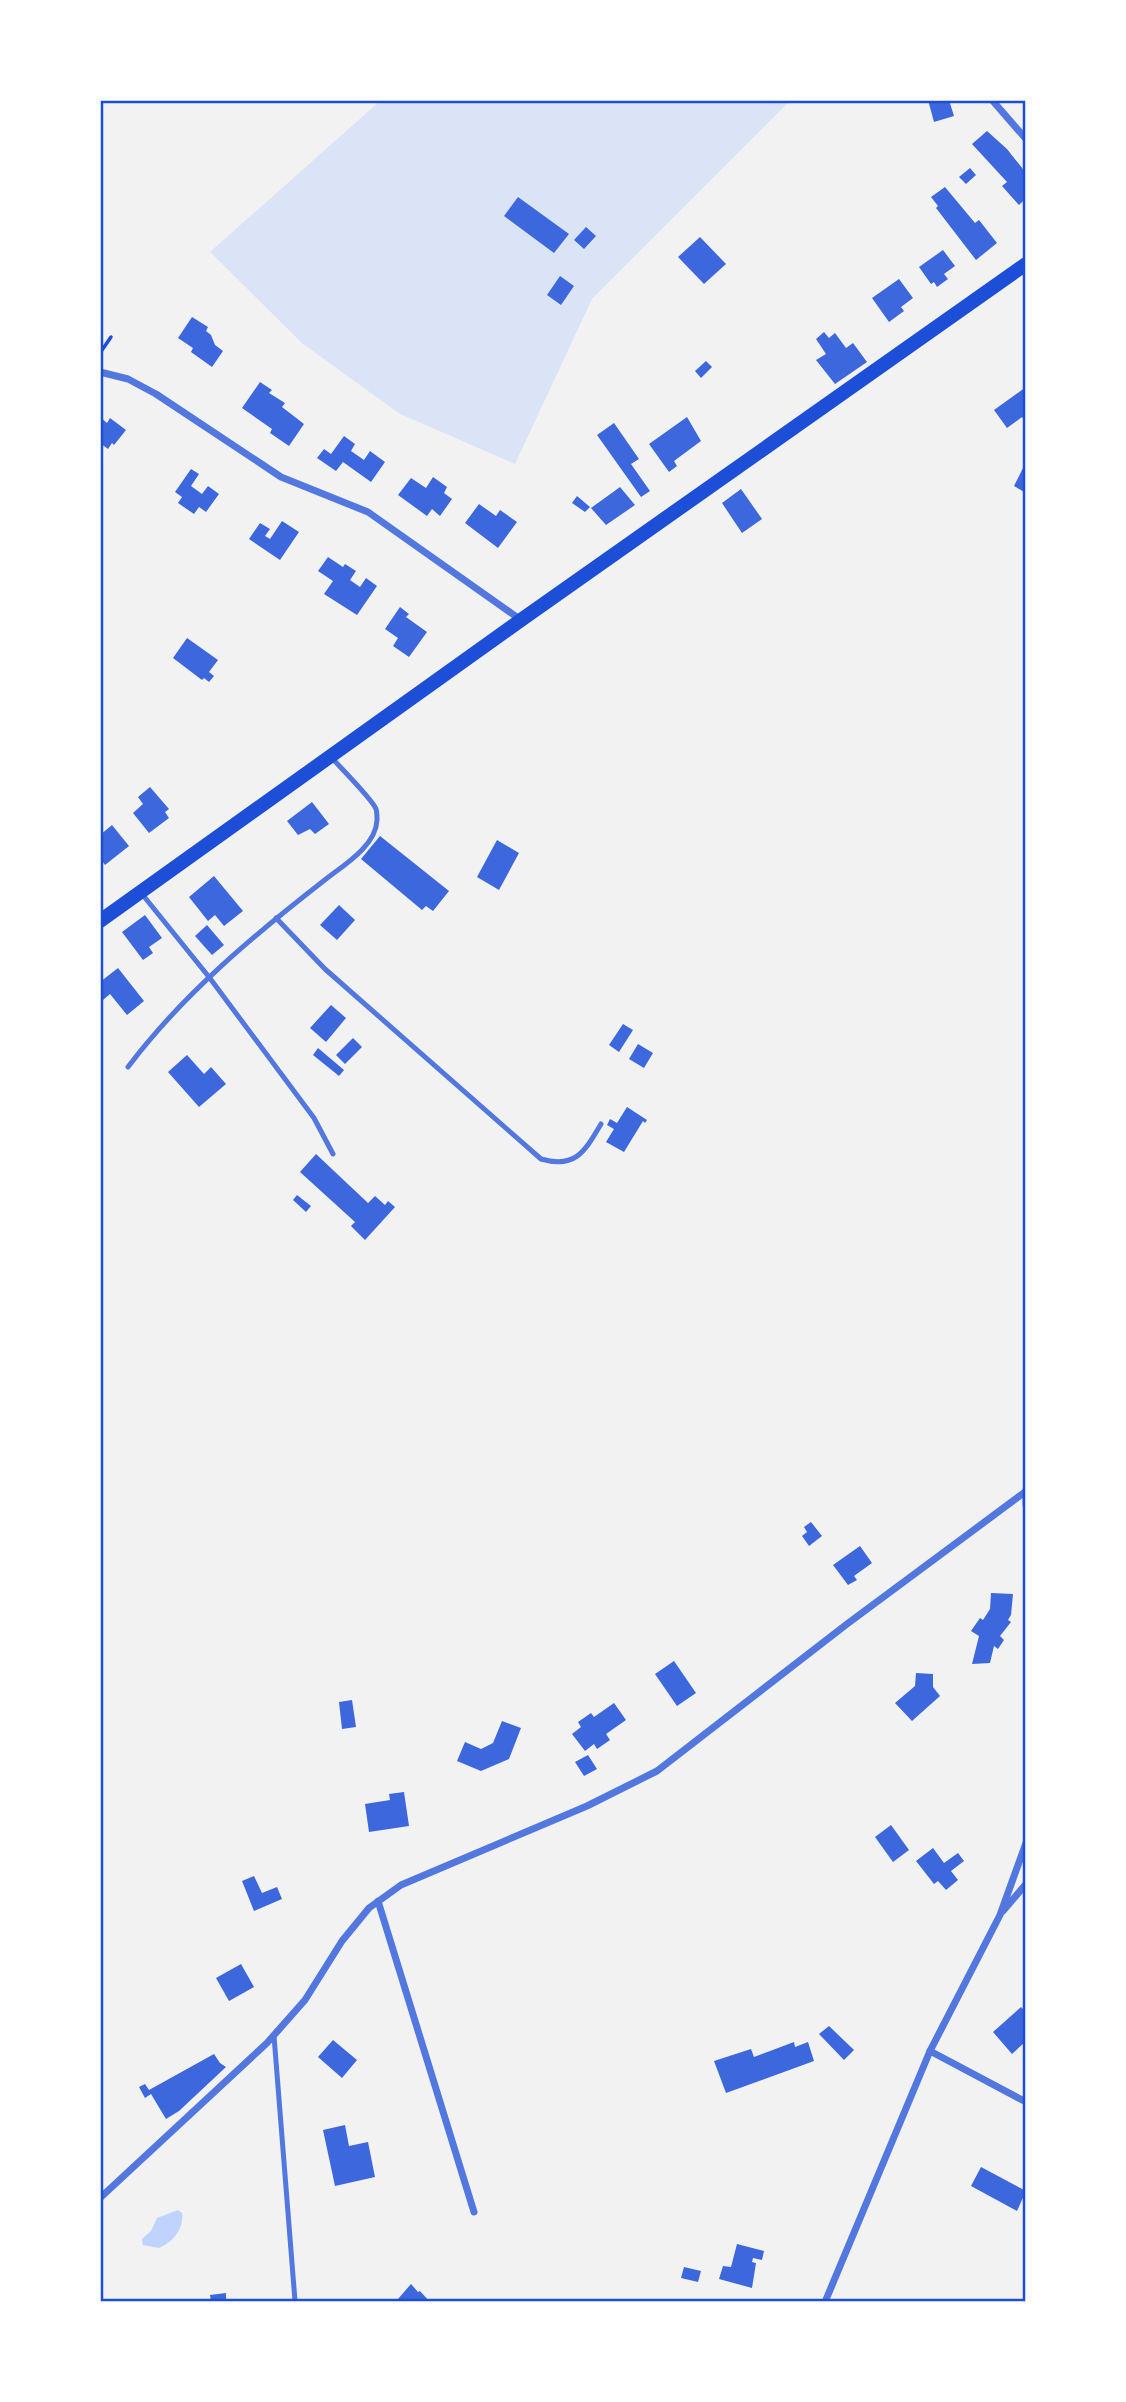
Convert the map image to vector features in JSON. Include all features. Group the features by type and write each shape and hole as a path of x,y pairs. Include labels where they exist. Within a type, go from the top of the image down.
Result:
{"main road":[{"path":"100,921 1026,264"}],"street":[{"path":"992,100 1026,139"},
{"path":"100,372 128,379 156,394 281,477 368,512 521,620"},
{"path":"1026,1491 1026,1505"},
{"path":"100,2198 274,2035 305,2000 342,1941 378,1901 401,1885 587,1806 657,1770 1026,1491"},
{"path":"825,2302 930,2051 1000,1914 1026,1843"},
{"path":"1000,1914 1026,1884"},
{"path":"378,1901 474,2212"},
{"path":"930,2051 1026,2102"}],"lane":[{"path":"128,1067 148,1040 209,977 276,918 358,853 370,838 377,823 376,808 330,756"},
{"path":"140,892 209,977 314,1118 333,1154"},
{"path":"276,918 325,970 541,1159 556,1163 573,1160 585,1151 601,1124"},
{"path":"274,2035 295,2301"}],"path":[{"path":"100,353 111,338"}],"shaded area":[{"path":"381,100 791,100 592,299 515,464 400,414 303,344 210,252"}],"water":[{"path":"178,2210 182,2213 182,2219 173,2239 159,2248 143,2245 142,2239 151,2231 157,2218"}],"building":[{"path":"928,100 949,100 954,116 934,122"},
{"path":"987,131 1007,149 1026,173 1026,198 1019,205 1002,186 1007,182 972,144"},
{"path":"970,168 976,175 966,184 959,177"},
{"path":"945,187 975,223 979,220 997,243 976,260 936,208 938,206 931,197"},
{"path":"518,197 569,234 554,253 504,216"},
{"path":"586,227 596,236 584,249 574,240"},
{"path":"700,237 726,264 704,284 678,257"},
{"path":"943,250 955,266 944,274 948,279 937,287 934,282 931,284 919,267"},
{"path":"560,276 574,286 561,305 547,295"},
{"path":"899,279 913,298 901,307 904,311 889,322 872,298"},
{"path":"192,317 208,327 206,331 215,345 223,351 212,367 191,352 193,348 178,338"},
{"path":"824,332 829,338 835,333 846,348 853,343 867,362 835,384 816,360 826,354 816,339"},
{"path":"706,361 712,367 701,378 695,371"},
{"path":"260,382 272,390 269,393 285,403 282,407 304,424 289,446 270,433 272,429 242,408"},
{"path":"1026,387 1026,423 1022,417 1007,428 994,410"},
{"path":"100,417 107,423 110,418 126,430 108,449 100,443"},
{"path":"687,417 701,441 674,461 677,466 669,472 649,444"},
{"path":"614,423 639,459 631,464 650,491 641,497 597,435"},
{"path":"344,436 355,444 351,451 364,460 370,451 385,462 371,482 343,462 336,471 317,458 324,449 331,454"},
{"path":"1024,466 1026,467 1026,493 1014,486"},
{"path":"191,469 199,474 191,486 202,494 208,486 219,494 206,512 199,507 194,514 178,503 182,497 175,492"},
{"path":"433,477 447,487 444,493 452,499 440,516 432,509 427,516 398,495 411,478 426,488"},
{"path":"620,487 635,505 606,525 591,508"},
{"path":"741,489 762,519 742,533 722,503"},
{"path":"577,496 590,507 585,512 572,503"},
{"path":"479,504 496,516 500,510 517,522 498,548 465,523"},
{"path":"282,521 299,532 280,560 249,539 260,523 270,529 265,536 270,539"},
{"path":"328,557 343,567 345,564 356,571 350,580 360,587 366,578 377,586 357,615 324,594 333,581 318,571"},
{"path":"400,607 409,614 406,617 427,632 409,657 393,646 398,638 385,629"},
{"path":"187,638 218,660 209,672 214,676 209,682 204,678 202,680 173,658"},
{"path":"150,787 169,809 165,812 169,818 149,833 133,813 143,804 138,797"},
{"path":"312,802 329,824 315,834 310,829 298,835 287,821"},
{"path":"112,825 129,846 105,865 100,858 100,835"},
{"path":"380,836 449,891 433,911 426,906 422,910 361,859"},
{"path":"497,840 519,853 499,890 477,877"},
{"path":"214,876 243,911 224,926 215,915 208,921 189,897"},
{"path":"339,905 355,920 337,940 320,925"},
{"path":"145,915 162,938 149,947 153,953 143,960 122,932"},
{"path":"207,925 224,945 212,955 195,936"},
{"path":"118,968 144,1001 127,1015 110,994 103,1000 100,997 100,982"},
{"path":"331,1005 346,1018 326,1042 310,1028"},
{"path":"623,1024 633,1030 619,1052 609,1045"},
{"path":"353,1038 362,1047 345,1064 336,1055"},
{"path":"638,1044 653,1053 644,1068 629,1059"},
{"path":"318,1048 344,1070 339,1076 313,1055"},
{"path":"187,1055 204,1074 211,1067 226,1084 199,1107 168,1072"},
{"path":"627,1107 647,1120 645,1123 643,1121 624,1152 606,1142 614,1129 607,1125 610,1119 617,1123"},
{"path":"316,1154 368,1203 375,1196 385,1205 388,1201 395,1207 365,1240 351,1226 355,1222 300,1172"},
{"path":"297,1195 311,1206 306,1212 293,1200"},
{"path":"811,1522 822,1536 809,1546 802,1536 807,1532 804,1527"},
{"path":"860,1546 872,1563 854,1576 857,1580 848,1585 833,1565"},
{"path":"991,1593 1013,1594 1008,1620 1011,1622 1000,1636 1004,1640 998,1649 994,1646 990,1663 972,1664 979,1636 971,1631 990,1609"},
{"path":"674,1661 696,1693 677,1706 655,1674"},
{"path":"916,1673 933,1674 933,1687 940,1696 912,1721 895,1703 915,1686"},
{"path":"352,1700 356,1727 342,1729 339,1702"},
{"path":"614,1703 626,1720 606,1734 610,1740 597,1749 594,1744 585,1751 572,1734 581,1727 578,1722 591,1713 594,1717"},
{"path":"502,1721 521,1728 509,1759 481,1771 457,1761 465,1742 481,1749 493,1743"},
{"path":"588,1755 597,1769 584,1776 575,1762"},
{"path":"404,1792 409,1826 369,1832 365,1804 390,1800 389,1794"},
{"path":"891,1825 909,1850 893,1862 875,1837"},
{"path":"933,1848 944,1863 958,1853 964,1861 951,1871 958,1880 946,1890 938,1881 934,1884 916,1861"},
{"path":"254,1876 262,1893 277,1887 282,1899 254,1911 242,1881"},
{"path":"241,1964 254,1987 229,2001 216,1978"},
{"path":"1021,2007 1024,2010 1026,2008 1026,2041 1012,2054 993,2032"},
{"path":"829,2026 854,2050 844,2060 819,2034"},
{"path":"333,2040 357,2060 342,2078 318,2057"},
{"path":"794,2042 795,2047 808,2042 814,2061 726,2093 714,2061 751,2049 754,2057"},
{"path":"214,2054 226,2067 179,2111 166,2119 151,2094 145,2098 139,2087 145,2084 149,2090"},
{"path":"345,2125 349,2146 368,2142 375,2177 335,2186 323,2130"},
{"path":"981,2167 1026,2191 1017,2211 971,2186"},
{"path":"737,2244 764,2251 762,2260 753,2258 752,2262 756,2263 752,2288 719,2279 723,2266 731,2267"},
{"path":"684,2267 701,2271 698,2282 681,2278"},
{"path":"411,2284 430,2302 402,2302 398,2299"},
{"path":"226,2293 226,2302 211,2302 210,2295"}]}
